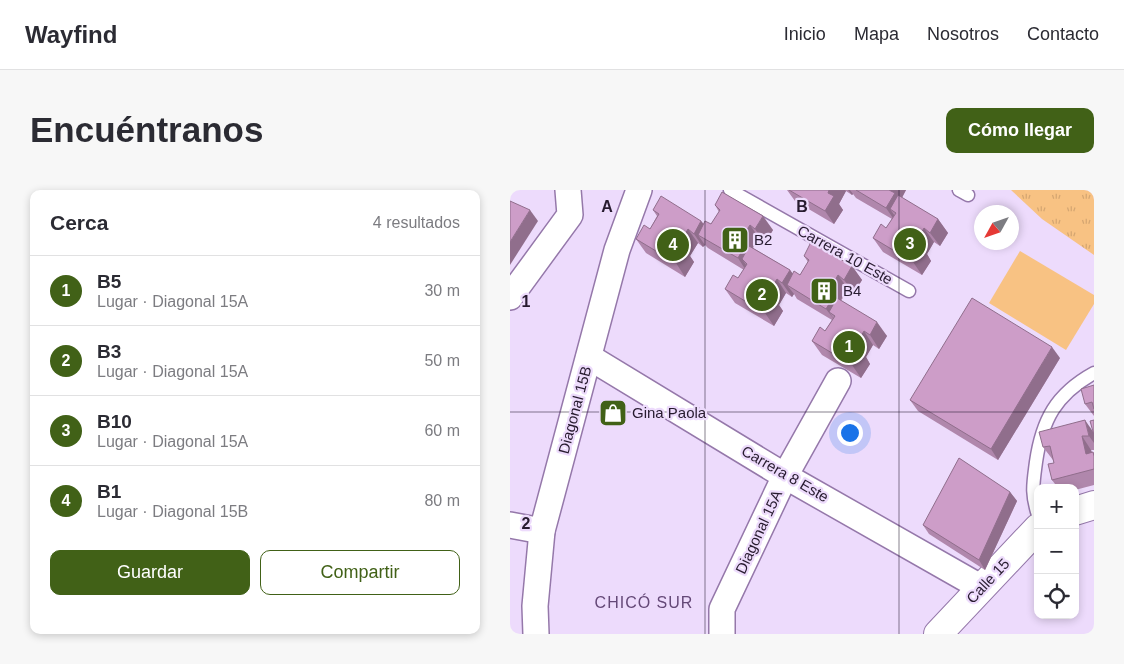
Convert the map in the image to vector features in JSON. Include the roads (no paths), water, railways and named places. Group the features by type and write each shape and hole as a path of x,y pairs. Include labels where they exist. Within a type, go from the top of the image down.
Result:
{"street":[{"path":"510,297 570,214 568,190"},
{"name":"Diagonal 15B","path":"536,634 535,606 542,531 616,250 640,190"},
{"name":"Carrera 8 Este","path":"589,357 785,476 982,588"},
{"name":"Diagonal 15A","path":"722,634 722,609 785,476 838,381"},
{"path":"1079,510 1094,506"},
{"path":"510,525 542,531"},
{"name":"Calle 15","path":"938,634 1037,529"}],"lane":[{"name":"Carrera 10 Este","path":"730,190 909,290"},
{"path":"1034,502 1032,496 1039,438 1052,409 1064,394 1094,373"}],"place":[{"name":"B2","path":"735,240"},
{"name":"B10","path":"910,244"},
{"name":"B1","path":"673,245"},
{"name":"B4","path":"824,291"},
{"name":"B3","path":"762,295"},
{"name":"B5","path":"849,347"},
{"name":"Gina Paola","path":"613,413"}],"district":[{"name":"CHICÓ SUR","path":"644,602"}]}
